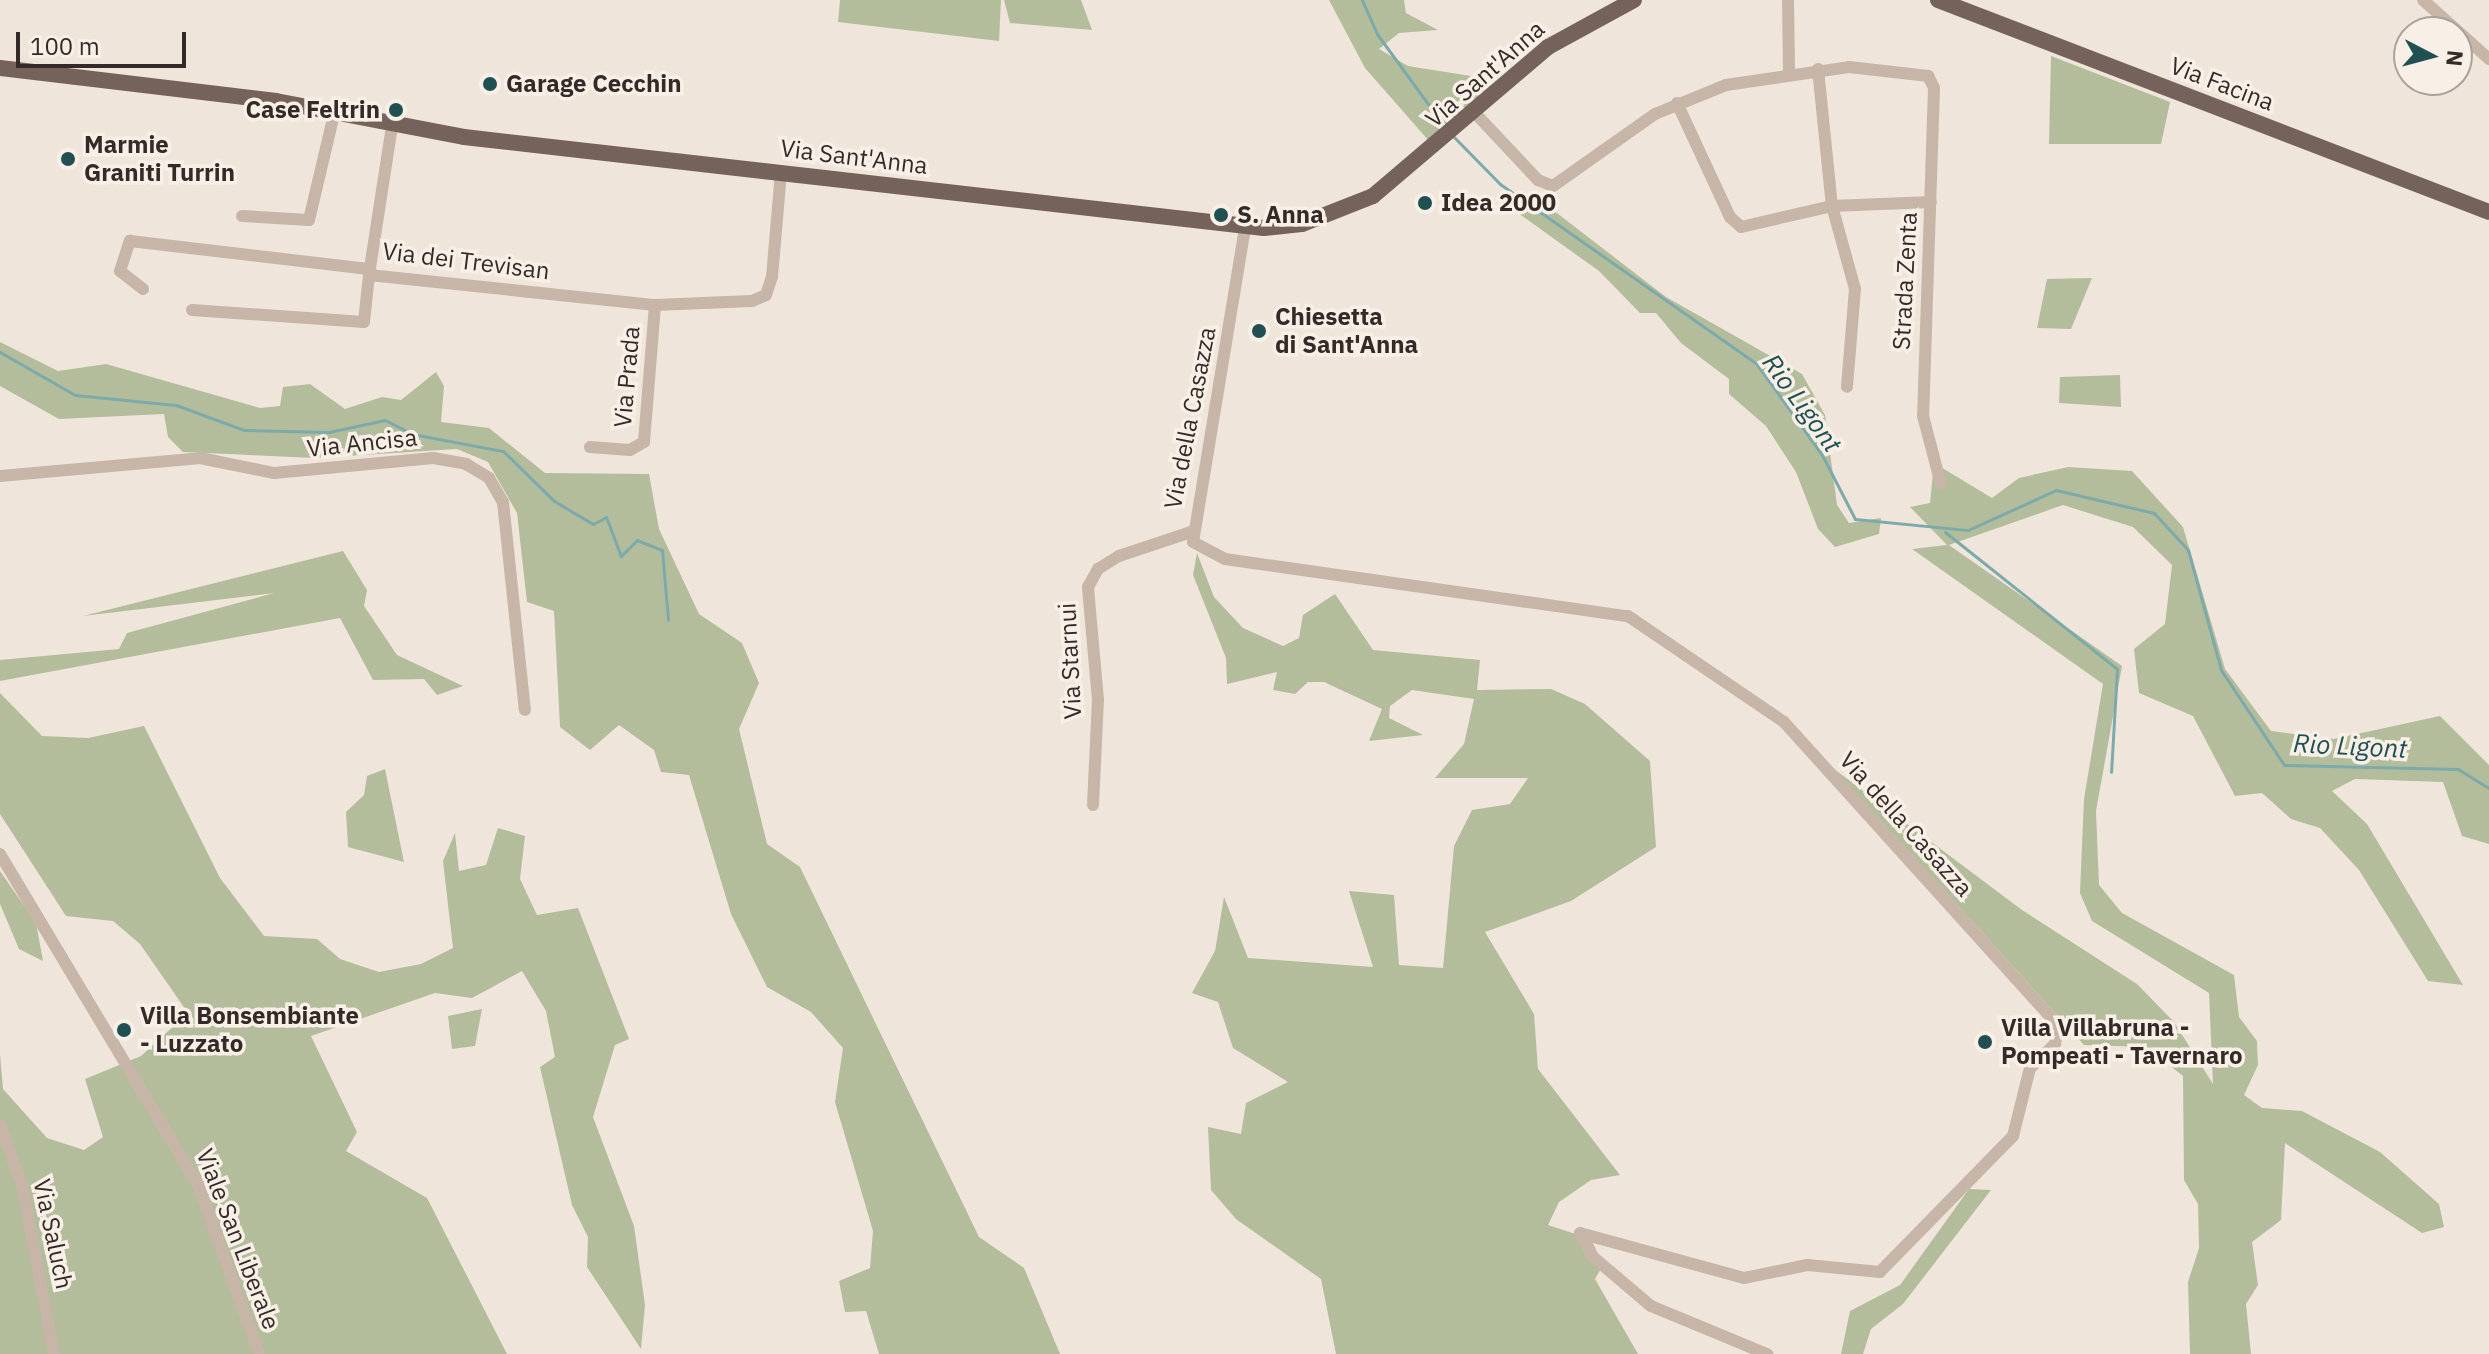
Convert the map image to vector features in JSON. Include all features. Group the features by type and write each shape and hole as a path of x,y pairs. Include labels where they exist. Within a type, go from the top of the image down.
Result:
{"main road":[{"name":"Via Sant'Anna","path":"0,68 334,114 392,126 1245,228 1302,224 1373,196 1441,144 1548,47 1634,0"},
{"name":"Via Facina","path":"1947,2 2489,212"}],"street":[{"path":"2423,0 2489,59"},
{"path":"1789,73 1790,2"},
{"name":"Strada Zenta","path":"1818,69 1877,67 1932,78 1923,416 1941,484"},
{"path":"1475,113 1542,183 1568,176 1677,103 1789,73 1818,69 1832,206 1855,289 1854,371 1847,387"},
{"path":"1677,103 1737,225 1832,206 1931,202"},
{"path":"242,216 309,220 334,114"},
{"name":"Via dei Trevisan","path":"392,126 370,272 655,305"},
{"name":"Via Prada","path":"590,447 630,450 644,442 655,305 766,295 781,172"},
{"name":"Via della Casazza","path":"1245,228 1191,532 1193,542 1225,559 1628,616 1784,722 2058,1025 2055,1044 2030,1068 2013,1136 1880,1272 1807,1265 1744,1278 1580,1233 1592,1256 1651,1306 1767,1354"},
{"path":"143,289 120,271 130,241 370,272 364,322 192,310"},
{"name":"Via Ancisa","path":"0,476 200,458 274,473 433,458 466,464 489,478 506,515 525,710"},
{"name":"Via Starnui","path":"1093,805 1098,700 1088,587 1119,556 1191,532"},
{"name":"Viale San Liberale","path":"0,854 199,1187 259,1354"},
{"name":"Via Saluch","path":"0,1125 22,1185 54,1354"}],"green space":[{"path":"840,0 1001,0 999,41 838,22"},
{"path":"1004,0 1081,0 1092,30 1010,23"},
{"path":"1329,0 1404,0 1406,13 1438,30 1399,33 1379,49 1408,66 1496,80 1429,141 1365,68"},
{"path":"2051,56 2170,102 2161,144 2049,144"},
{"path":"1549,207 1666,297 1802,374 1825,415 1837,505 1849,523 1881,518 1879,534 1835,547 1818,529 1796,472 1766,426 1729,394 1729,379 1681,343 1656,313 1640,313 1599,271 1511,208"},
{"path":"2092,278 2071,329 2037,328 2047,279"},
{"path":"0,342 58,371 106,364 260,408 280,406 283,387 310,384 345,409 382,397 401,400 436,372 444,386 441,422 489,428 545,473 649,474 659,529 699,614 742,643 759,683 739,729 767,844 800,867 979,1237 1024,1268 1060,1354 879,1354 866,1311 845,1312 839,1281 870,1268 873,1231 835,1102 843,1048 811,1012 767,987 731,914 689,775 661,772 654,750 619,725 590,750 560,727 554,611 527,602 517,513 488,462 457,449 314,458 183,452 168,437 164,414 59,419 0,386"},
{"path":"2120,375 2121,407 2059,403 2060,377"},
{"path":"1934,463 1992,498 2019,478 2068,467 2132,471 2183,527 2225,669 2271,731 2334,739 2440,716 2489,765 2489,844 2462,836 2443,782 2355,779 2332,791 2367,824 2463,985 2428,981 2359,870 2320,828 2291,819 2262,793 2235,796 2193,716 2139,693 2134,649 2165,624 2172,565 2133,527 2063,505 1949,545 2122,666 2096,811 2099,885 2122,913 2234,975 2239,1017 2257,1041 2258,1065 2244,1095 2262,1108 2302,1111 2380,1152 2439,1204 2444,1227 2422,1233 2285,1143 2281,1220 2252,1242 2258,1285 2246,1304 2251,1354 2190,1354 2188,1282 2199,1248 2198,1204 2184,1180 2183,1076 2146,1047 2084,1045 1834,769 2022,910 2137,984 2174,1022 2213,1084 2209,993 2092,921 2080,893 2084,799 2103,684 1912,549 1947,545 1910,507 1930,503"},
{"path":"343,551 367,590 364,606 397,655 463,686 437,695 424,679 373,680 340,618 0,681 0,660 119,649 127,633 274,593 83,616"},
{"path":"1197,553 1214,597 1243,628 1283,646 1299,638 1303,615 1335,594 1373,650 1480,660 1477,690 1551,689 1585,704 1650,761 1656,847 1571,901 1485,932 1534,1014 1538,1069 1620,1175 1591,1180 1559,1202 1548,1225 1591,1239 1603,1265 1595,1279 1638,1354 1336,1354 1321,1279 1236,1219 1211,1190 1208,1127 1241,1134 1246,1103 1288,1082 1233,1048 1218,1002 1192,993 1215,951 1224,897 1248,958 1373,967 1349,891 1394,895 1399,965 1443,968 1454,846 1472,810 1510,804 1528,778 1435,778 1464,744 1474,699 1412,690 1390,706 1389,718 1423,735 1369,741 1382,709 1324,682 1308,682 1295,694 1273,690 1277,672 1227,684 1226,658 1193,575"},
{"path":"0,693 42,736 88,738 144,726 220,878 264,936 317,939 340,959 379,972 421,964 453,948 443,861 455,833 459,871 486,865 498,828 525,836 520,879 537,915 578,908 629,1039 615,1045 593,1117 634,1226 645,1305 641,1349 587,1267 588,1237 572,1205 540,1067 555,1057 546,1011 522,971 472,998 435,993 311,1036 357,1132 346,1151 427,1198 507,1354 0,1354 0,1054 3,1089 47,1138 84,1150 103,1137 85,1079 141,1056 188,1013 140,944 113,921 66,916 0,814"},
{"path":"385,769 404,862 348,847 346,812 364,795 367,776"},
{"path":"0,871 36,923 43,961 19,949 0,904"},
{"path":"482,1009 475,1046 452,1049 448,1016"},
{"path":"1969,1189 1991,1190 1903,1304 1871,1329 1863,1354 1841,1354 1850,1311 1900,1285"}],"waterway":[{"name":"Rio Ligont","path":"1362,0 1377,34 1444,126"},
{"name":"Rio Ligont","path":"1452,135 1500,184 1756,363 1822,455 1855,519 1968,530 2056,490 2154,513 2188,550 2221,670 2284,765 2458,769 2489,788"},
{"path":"0,352 75,395 176,405 244,430 329,432 385,420 412,434 503,451 554,501 593,524 606,517 621,556 637,540 662,550 668,620"},
{"path":"1945,532 2117,669 2111,772"}],"place":[{"name":"Garage Cecchin","path":"490,84"},
{"name":"Case Feltrin","path":"396,110"},
{"name":"Marmie Graniti Turrin","path":"68,159"},
{"name":"Idea 2000","path":"1425,203"},
{"name":"S. Anna","path":"1221,215"},
{"name":"Chiesetta di Sant'Anna","path":"1259,331"},
{"name":"Villa Bonsembiante - Luzzato","path":"124,1030"},
{"name":"Villa Villabruna - Pompeati - Tavernaro","path":"1985,1042"}]}
